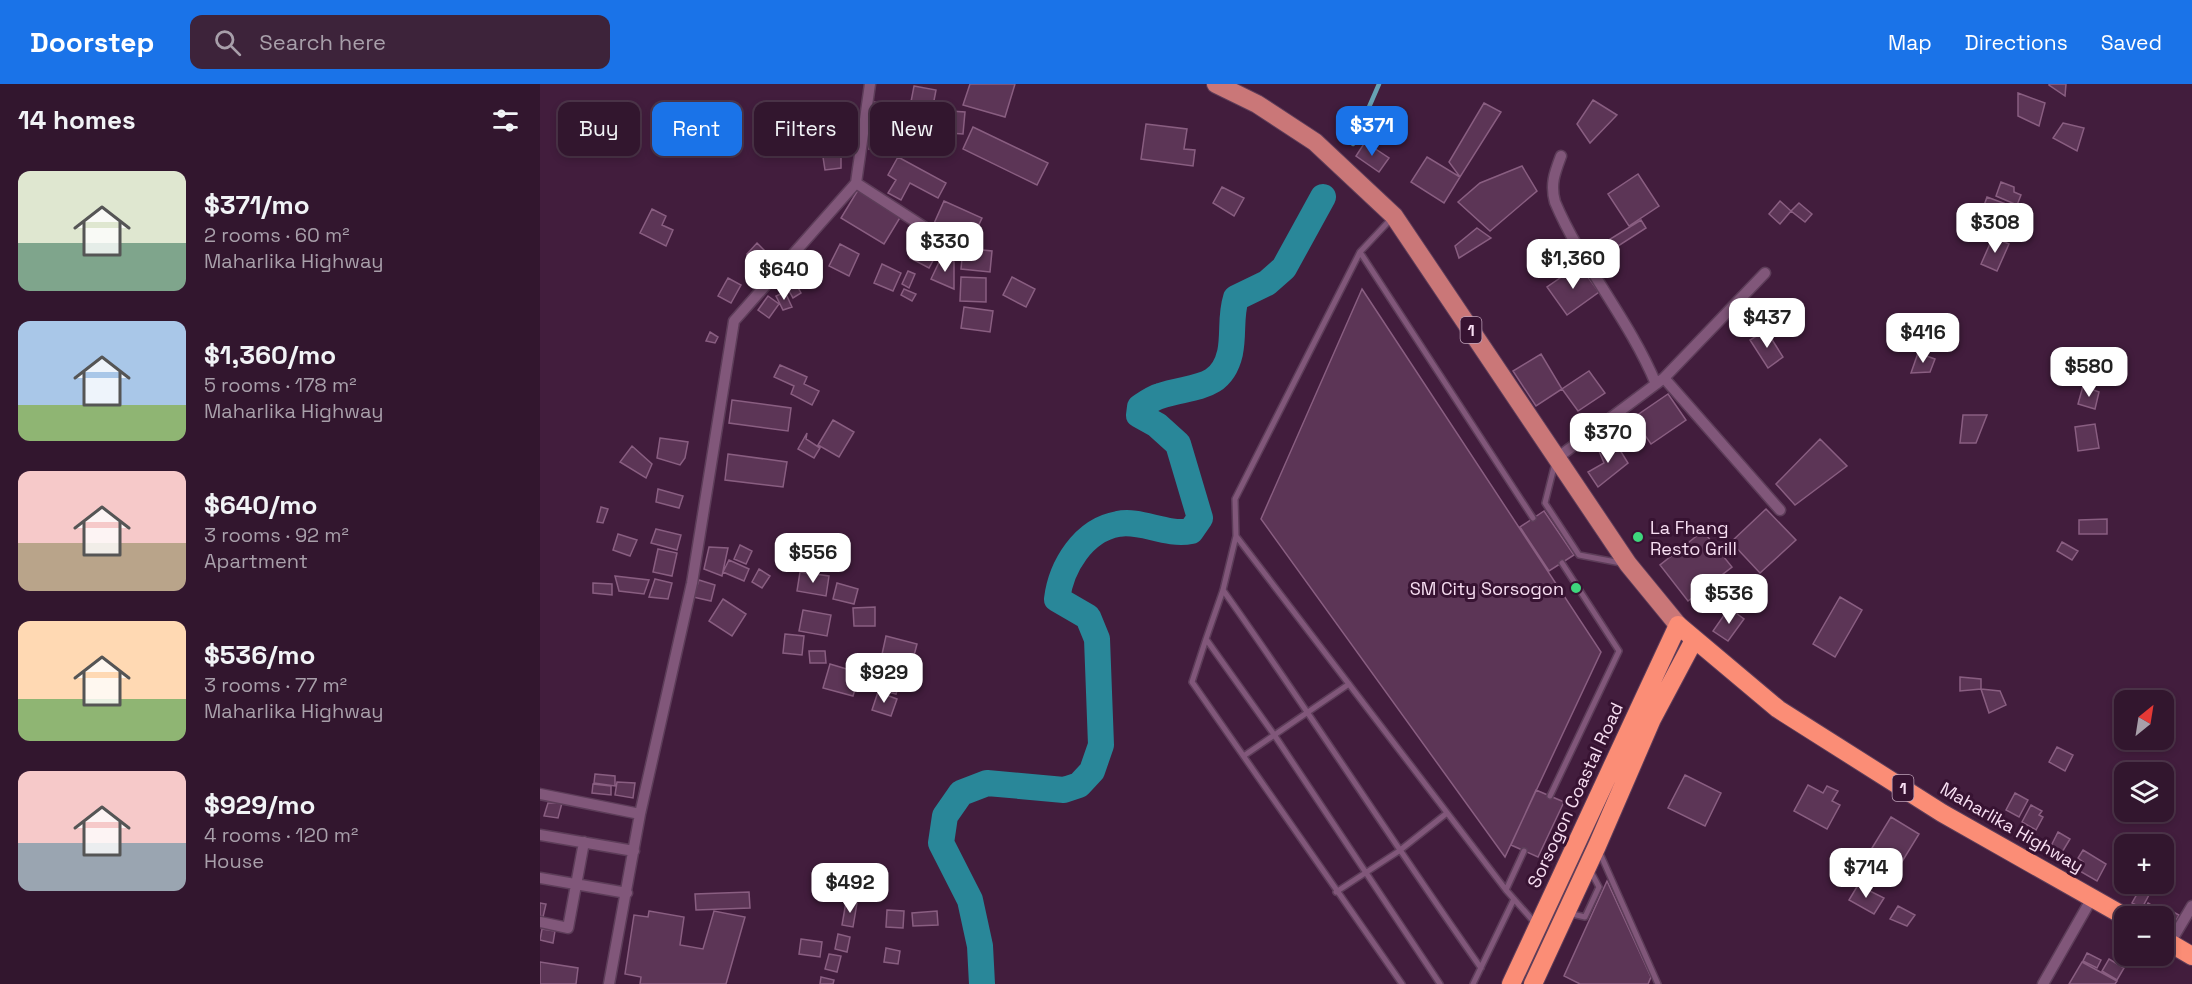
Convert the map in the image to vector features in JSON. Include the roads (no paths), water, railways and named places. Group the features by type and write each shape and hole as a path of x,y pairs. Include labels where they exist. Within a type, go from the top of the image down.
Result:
{"highway":[{"name":"Maharlika Highway","path":"1678,625 1778,709 1942,813 2114,910"},
{"name":"Sorsogon Coastal Road","path":"1511,984 1678,625"},
{"path":"1537,979 1652,719 1694,640"},
{"path":"2174,946 2192,956"}],"main road":[{"name":"Maharlika Highway","path":"1216,84 1257,104 1315,142 1394,216 1628,564 1678,625"}],"street":[{"path":"609,984 640,814 692,583 734,321 856,183 870,84"},
{"path":"1562,156 1554,176 1552,190 1555,202 1578,247 1626,321 1660,381 1780,510"},
{"path":"856,183 958,249"},
{"path":"1557,458 1660,381 1765,273"},
{"path":"540,794 640,814"},
{"path":"540,835 634,851"},
{"path":"540,922 567,928 584,842"},
{"path":"540,878 627,893"},
{"path":"2043,984 2092,898"},
{"path":"2174,930 2192,906"}],"lane":[{"path":"1394,216 1360,252 1235,499 1236,536 1223,590 1192,682 1245,755 1336,892 1402,984"},
{"path":"1360,252 1533,518"},
{"path":"1557,458 1545,502 1579,555 1628,564"},
{"path":"1236,536 1506,890 1537,925"},
{"path":"1550,796 1619,651 1562,563"},
{"path":"1223,590 1309,711 1399,851 1480,968"},
{"path":"1206,639 1275,736 1440,984"},
{"path":"1245,755 1349,684"},
{"path":"1336,892 1399,851 1447,813"},
{"path":"1597,846 1658,984"},
{"path":"1506,890 1524,851"},
{"path":"1473,984 1514,899"}],"waterway":[{"path":"1353,144 1379,84"},
{"path":"982,984 980,946 970,900 941,843 945,816 961,793 987,783 1064,790 1079,785 1092,771 1101,745 1097,639 1088,617 1057,599 1063,575 1084,542 1105,528 1126,523 1182,532 1191,531 1200,518 1178,444 1157,425 1139,415 1140,407 1157,397 1203,385 1220,375 1230,353 1236,298 1267,283 1284,268 1323,197"}],"place":[{"name":"La Fhang Resto Grill","path":"1638,537"},
{"name":"SM City Sorsogon","path":"1576,588"}]}
